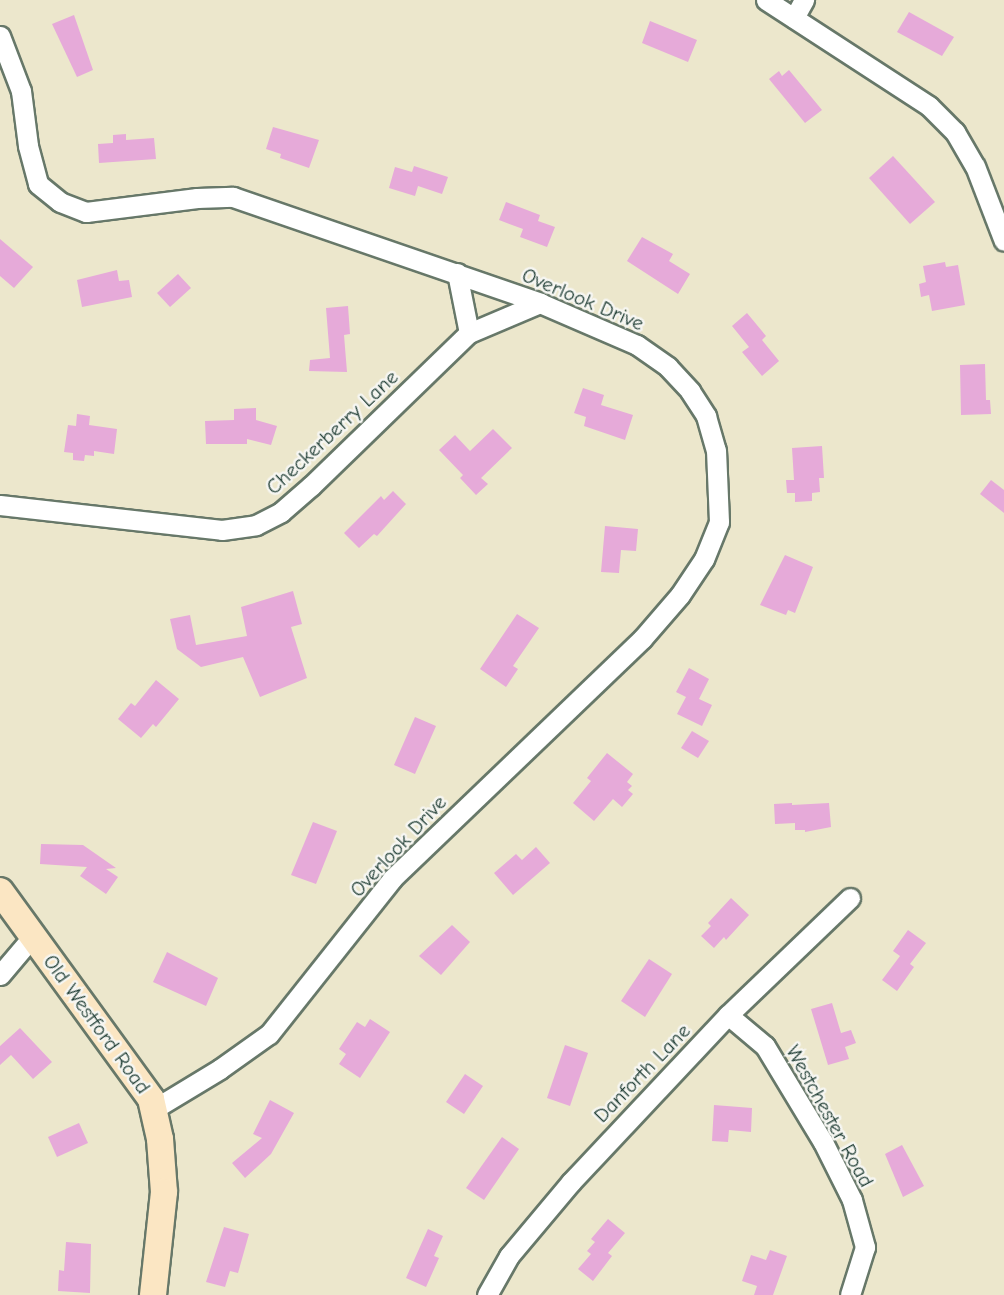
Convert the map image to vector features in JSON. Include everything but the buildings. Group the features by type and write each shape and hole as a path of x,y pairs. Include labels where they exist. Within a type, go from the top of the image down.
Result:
{"main road":[{"name":"Old Westford Road","path":"0,891 145,1089 154,1109 160,1139 164,1192 153,1295"}],"street":[{"path":"766,0 929,106 955,132 975,166 1004,241"},
{"path":"794,18 804,0"},
{"name":"Overlook Drive","path":"0,36 21,91 28,146 38,184 60,202 86,212 197,198 233,197 540,303 638,345 668,367 690,391 706,416 716,450 719,522 704,559 680,595 642,639 392,879 269,1034 220,1069 154,1109"},
{"path":"457,273 468,333"},
{"name":"Checkerberry Lane","path":"0,505 222,530 256,525 281,512 311,486 468,333 540,303"},
{"name":"Danforth Lane","path":"486,1295 509,1255 570,1182 728,1015 850,898"},
{"path":"0,975 33,936"},
{"name":"Westchester Road","path":"728,1015 765,1046 822,1142 852,1200 865,1247 850,1295"}]}
